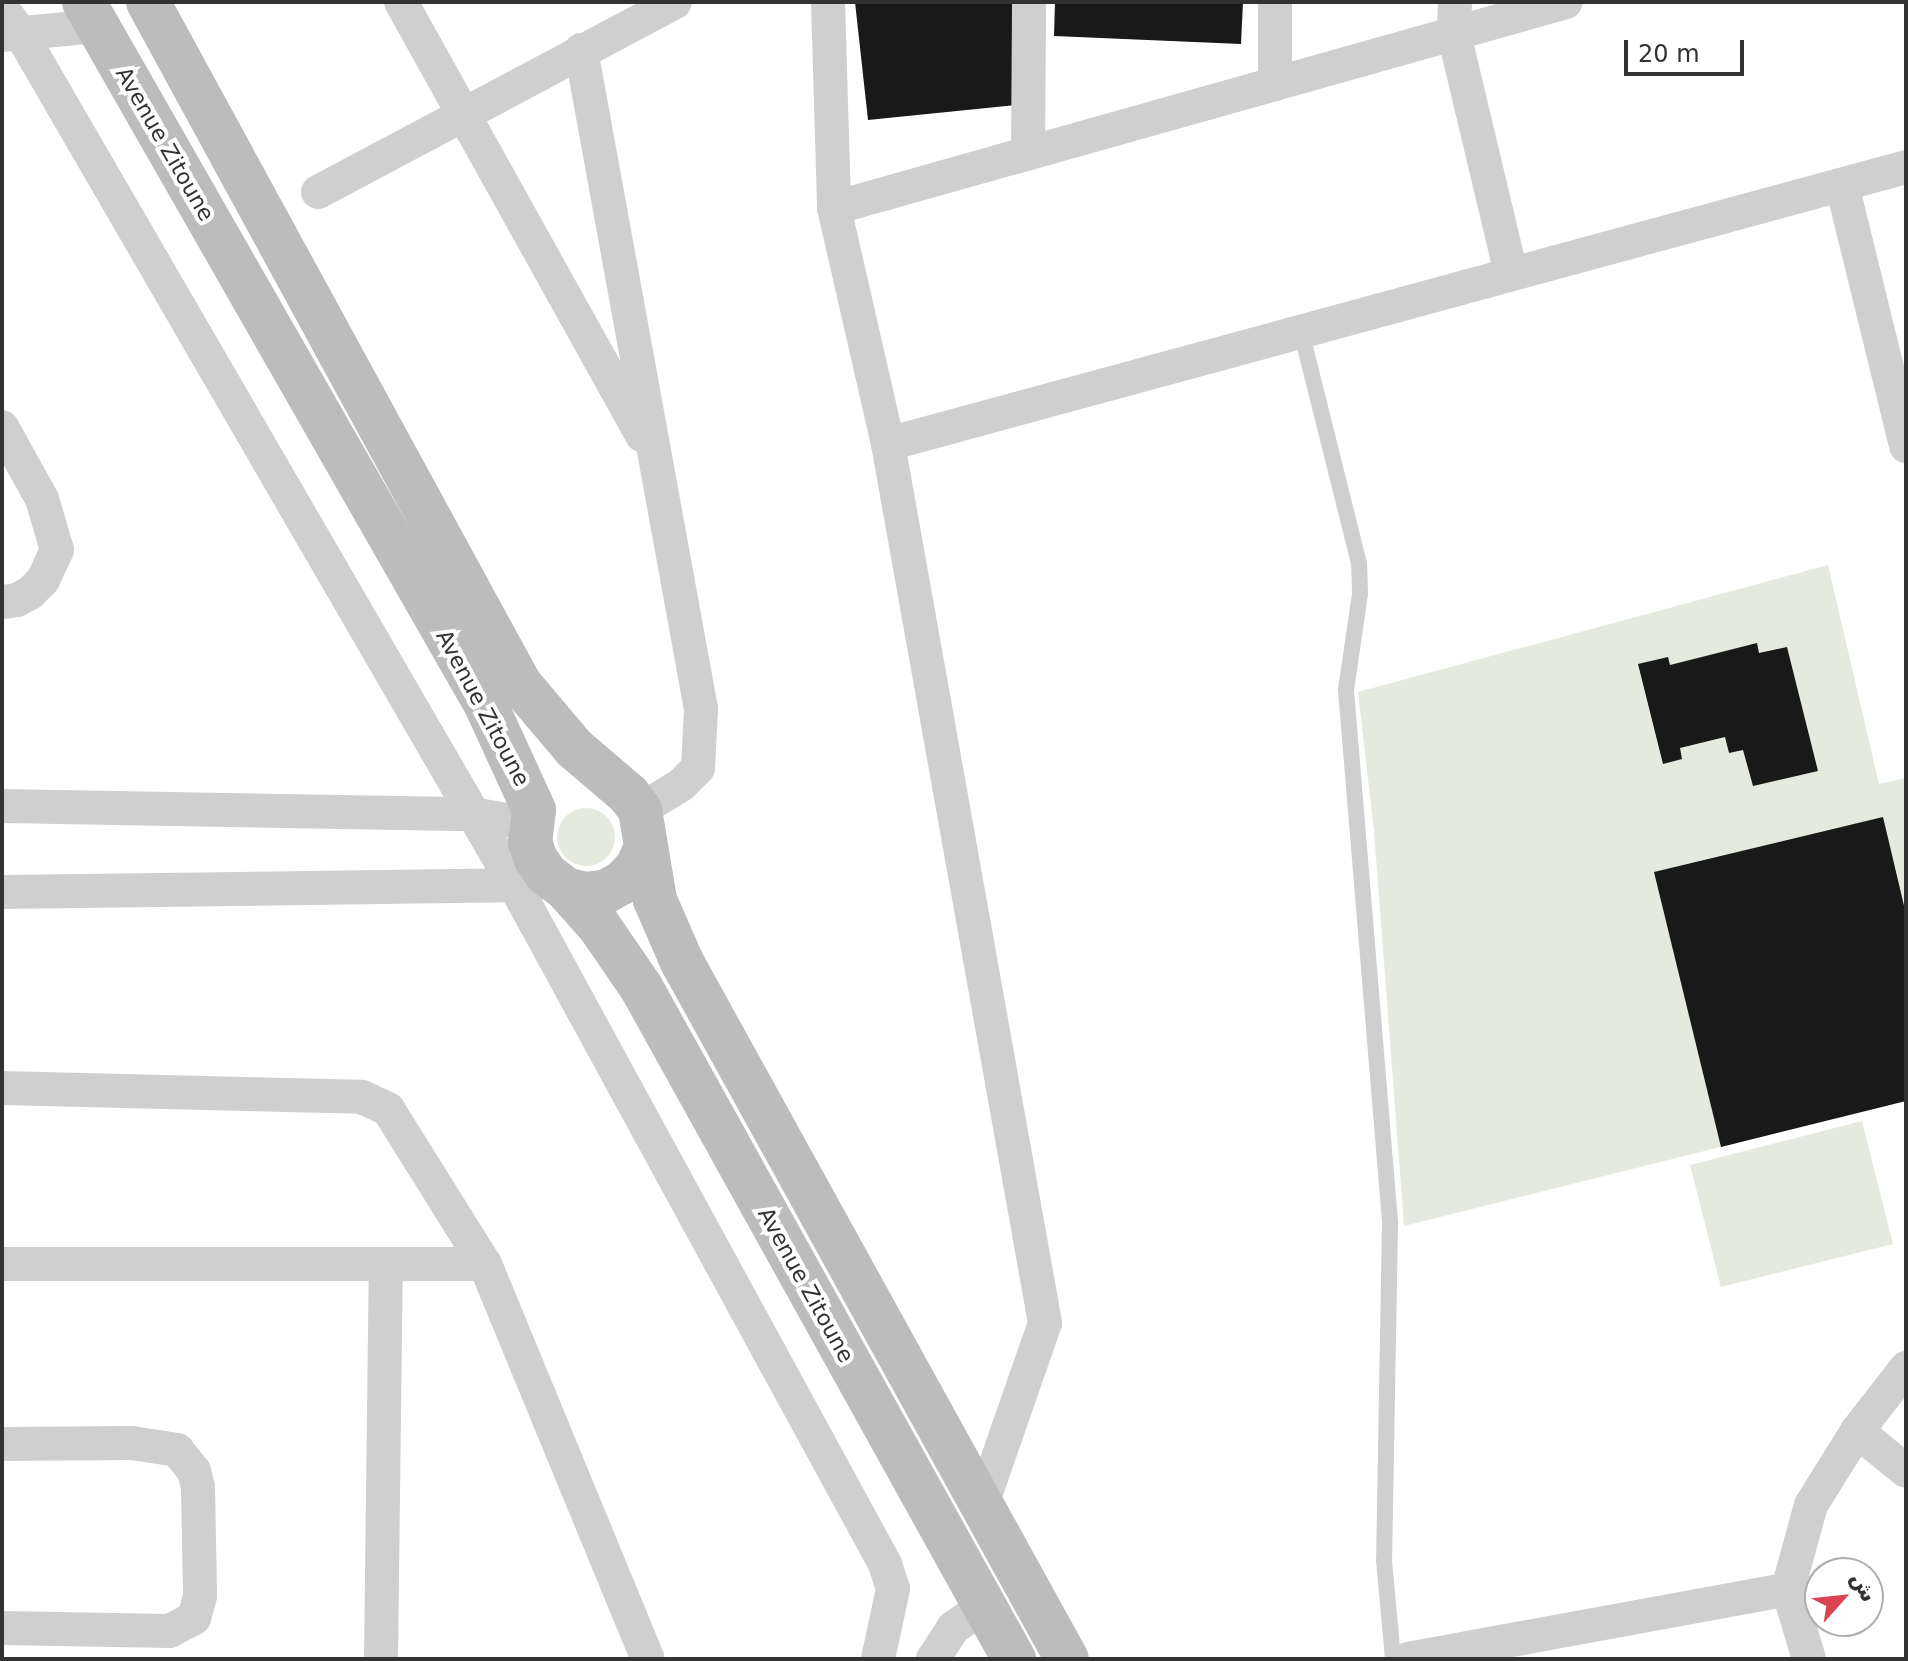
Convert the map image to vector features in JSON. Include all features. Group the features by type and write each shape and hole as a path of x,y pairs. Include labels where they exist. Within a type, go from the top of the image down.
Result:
{"main road":[{"name":"Avenue Zitoune","path":"148,2 520,684 547,719 633,814"},
{"name":"Avenue Zitoune","path":"91,14 486,705 532,817 530,842 536,859 599,926 641,987 1014,1659"},
{"path":"532,817 543,797 568,780 599,779 633,814 655,900 682,962 1067,1659"},
{"path":"563,888 585,894 614,887 637,867 633,814"}],"street":[{"path":"401,2 655,459"},
{"path":"318,192 675,2"},
{"path":"1028,153 1029,2"},
{"path":"1275,2 1275,84"},
{"path":"834,208 1275,84 1454,18 1566,2"},
{"path":"826,4 834,208 888,444 1045,1323 982,1504"},
{"path":"91,14 8,26 514,884 885,1564 893,1589 878,1659"},
{"path":"1454,18 1511,273"},
{"path":"581,50 701,709 702,739 698,768 681,785 633,814"},
{"path":"888,444 1906,167"},
{"path":"1842,185 1906,446"},
{"path":"2,427 42,499 57,550 37,586 17,600 2,602"},
{"path":"2,806 532,817"},
{"path":"2,892 514,884 563,888"},
{"path":"2,1088 267,1092 373,1100 388,1109 485,1264 648,1659"},
{"path":"2,1264 485,1264"},
{"path":"381,1659 386,1264"},
{"path":"1809,1659 1788,1589 1811,1505 1857,1431 1906,1368"},
{"path":"1857,1431 1906,1471"},
{"path":"2,1444 132,1443 177,1450 194,1471 198,1487 200,1596 194,1618 170,1631 2,1628"},
{"path":"1408,1659 1788,1589"},
{"path":"933,1659 953,1628 984,1606"}],"lane":[{"path":"1301,331 1359,563 1360,594 1346,690 1390,1222 1384,1560 1393,1659"}],"shaded area":[{"path":"1828,565 1879,784 1906,778 1906,1101 1404,1226 1374,831 1358,692"},
{"path":"586,808 607,816 615,837 607,858 586,866 565,858 557,837 565,816"},
{"path":"1862,1121 1893,1244 1721,1287 1690,1165"}],"building":[{"path":"855,2 1012,2 1016,105 868,120"},
{"path":"1055,2 1243,2 1241,44 1054,36"},
{"path":"1757,643 1759,653 1787,647 1818,771 1753,786 1743,750 1729,753 1725,737 1680,748 1682,759 1663,764 1638,664 1668,657 1670,665"},
{"path":"1883,817 1906,914 1906,1101 1721,1147 1654,872"}]}
